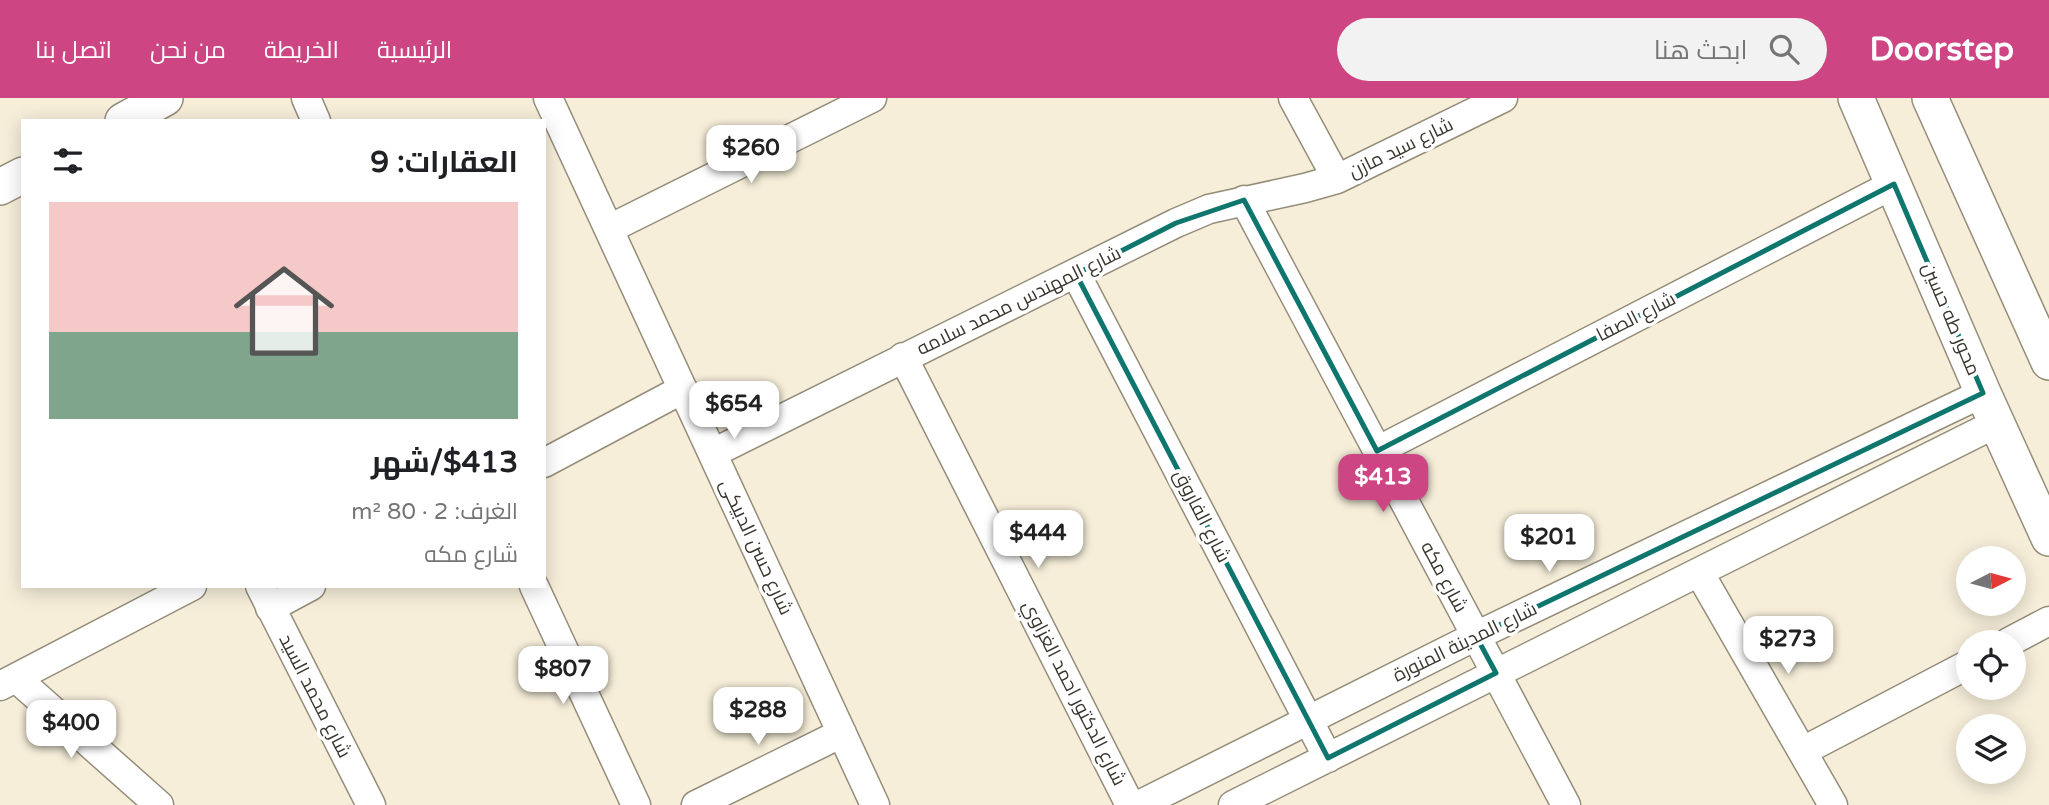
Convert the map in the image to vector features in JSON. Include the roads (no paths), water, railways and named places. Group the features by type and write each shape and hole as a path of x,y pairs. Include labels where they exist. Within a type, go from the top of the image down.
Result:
{"street":[{"path":"127,119 165,98"},
{"path":"306,98 315,119"},
{"name":"شارع حسن الدبيكى","path":"548,98 875,805"},
{"path":"609,229 826,108 872,98"},
{"path":"1293,98 1337,179"},
{"name":"شارع سيد مازن","path":"1337,179 1503,98"},
{"name":"محور طه حسين","path":"1856,98 2049,538"},
{"path":"1930,98 2049,362"},
{"path":"0,187 21,176"},
{"name":"شارع المهندس محمد سلامه","path":"713,453 1175,223 1209,209 1337,179"},
{"name":"شارع الصفا","path":"1377,451 1894,184"},
{"name":"شارع مكه","path":"1244,200 1566,805"},
{"name":"شارع الفاروق","path":"1076,274 1328,758"},
{"name":"شارع الدكتور احمد الغزاوي","path":"903,357 1130,805"},
{"path":"546,462 683,389"},
{"path":"1233,805 1699,572 1990,408"},
{"name":"شارع المدينة المنورة","path":"1139,805 1476,636 1990,408"},
{"path":"1699,572 1833,805"},
{"path":"159,805 8,682 188,588"},
{"path":"265,597 303,588"},
{"path":"535,588 636,805"},
{"name":"شارع محمد السيد","path":"265,597 371,805"},
{"path":"2026,633 2049,621"},
{"path":"1803,751 1956,671"},
{"path":"696,805 842,733"}]}
